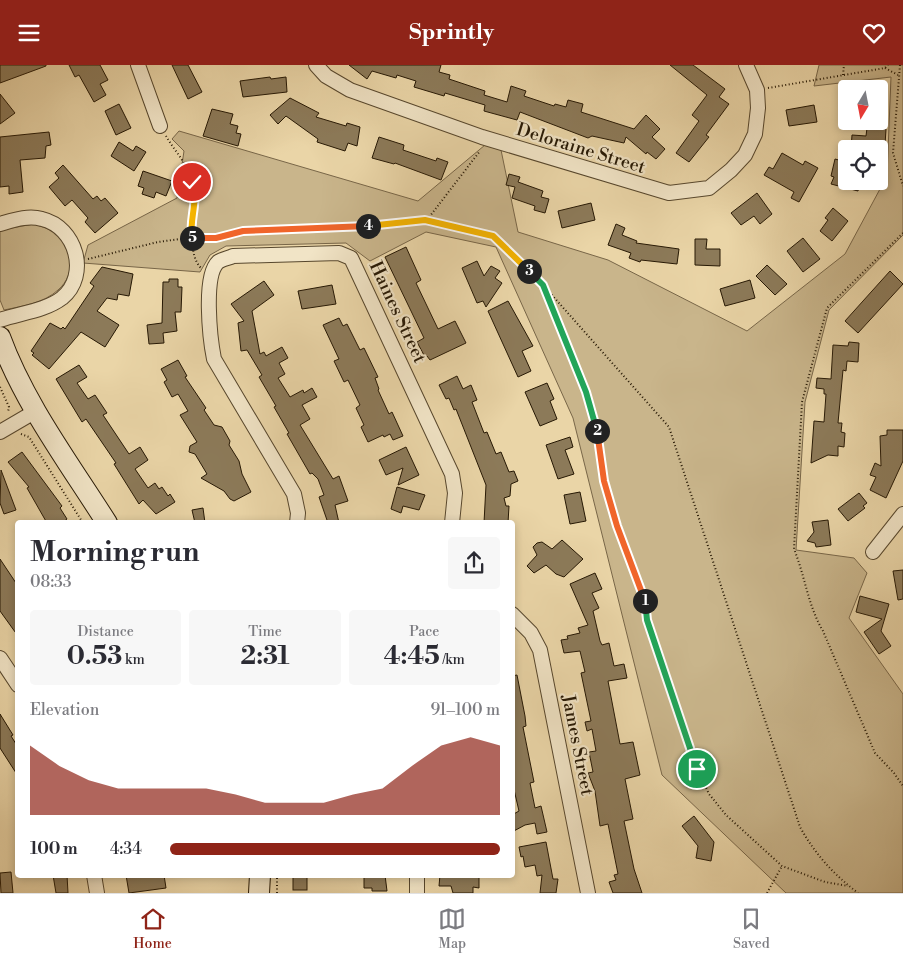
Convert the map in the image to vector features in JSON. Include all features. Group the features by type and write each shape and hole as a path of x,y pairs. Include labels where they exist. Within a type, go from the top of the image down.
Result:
{"main road":[{"path":"0,337 36,411"},
{"path":"0,355 13,379 36,411 105,520"},
{"path":"259,893 260,878"}],"street":[{"path":"138,65 160,126"},
{"name":"Deloraine Street","path":"316,65 326,76 350,90 482,137 669,193 709,188 737,165 755,134 757,90 746,65"},
{"path":"0,223 28,217 50,221 69,238 77,261 73,281 61,299 45,307 0,320"},
{"name":"Haines Street","path":"212,272 218,262 233,256 339,253 351,258 452,474 456,493 452,520"},
{"path":"212,272 210,337 214,359 294,494 298,513 297,520"},
{"path":"6,428 36,411"},
{"path":"872,552 903,514"},
{"name":"James Street","path":"515,618 531,633 540,650 588,893"},
{"path":"0,659 15,681"},
{"path":"94,878 97,893"},
{"path":"417,878 417,893"}],"path":[{"path":"843,75 844,65"},
{"path":"757,90 885,68 888,65"},
{"path":"900,65 893,153 903,186"},
{"path":"885,68 899,75"},
{"path":"160,126 181,155 195,190 191,229 196,262 199,267 212,272"},
{"path":"427,220 480,152 482,137"},
{"path":"77,261 158,243 192,238 216,238 243,231 354,228 427,220 493,236 543,285 669,427 800,827 813,849 829,869 858,893"},
{"path":"903,233 827,309 802,402 794,549 802,568 815,617 823,631 875,753 894,773 903,786"},
{"path":"543,285 596,422 604,481 617,526 645,599 647,620 697,769 709,794 726,815 782,867 818,880 848,885"},
{"path":"0,387 9,407 6,428 29,437 81,520"},
{"path":"767,893 782,867"},
{"path":"277,878 277,893"}],"shaded area":[{"path":"819,65 903,65 903,235 829,310 805,402 796,550 854,558 867,573 849,618 903,694 903,893 786,893 662,775 573,418 496,247 426,232 370,261 346,243 226,246 210,255 200,272 83,263 88,245 177,198 184,151 172,139 179,131 418,201 485,145 501,150 518,232 608,260 747,331 845,254 879,190 888,190 891,77 865,80 838,80 838,83 814,86"},
{"path":"34,224 52,231 65,243 70,259 68,276 58,290 46,298 4,310 0,300 0,230"}],"building":[{"path":"0,65 46,65 46,66 0,83"},
{"path":"69,65 100,65 108,80 100,84 106,95 94,102 79,75 75,77"},
{"path":"172,65 188,65 202,92 188,99"},
{"path":"349,65 441,65 439,72 450,75 449,79 485,91 484,95 507,102 511,86 526,91 524,96 554,106 555,104 566,107 568,100 583,104 581,112 634,129 646,115 660,129 652,137 665,149 656,159 647,152 646,154 626,137 624,143 592,136 588,138 520,112 517,120 484,111 485,105 445,93 444,96 414,87 416,81 397,75 396,78 372,71 367,79"},
{"path":"670,65 693,65 725,89 719,97 729,104 706,135 709,137 689,162 676,153 699,121 692,115 707,95"},
{"path":"270,77 271,79 286,77 287,92 243,97 240,81"},
{"path":"0,94 15,113 0,124"},
{"path":"290,98 319,113 316,117 346,126 347,123 360,127 357,146 348,143 345,151 317,142 318,139 286,116 278,124 270,115"},
{"path":"119,104 131,128 116,135 105,111"},
{"path":"814,105 817,122 789,126 786,110"},
{"path":"212,109 233,114 230,124 238,126 236,133 241,134 238,146 203,136"},
{"path":"867,130 886,130 885,140 852,140 852,135 866,136"},
{"path":"49,132 51,145 46,146 45,158 20,160 23,192 9,194 9,186 0,187 0,137"},
{"path":"379,137 404,145 403,150 436,161 437,158 448,162 441,180 395,163 372,158"},
{"path":"119,142 133,151 136,146 146,152 134,171 111,156"},
{"path":"782,153 803,165 805,161 818,168 799,202 791,198 794,192 764,175 769,167 773,169"},
{"path":"835,159 838,160 838,186 831,184 834,177 831,176"},
{"path":"63,165 93,199 97,196 101,201 105,198 118,213 95,233 85,222 88,218 72,200 65,206 49,187 59,178 55,173"},
{"path":"143,171 172,181 166,196 156,192 154,198 142,194 144,188 138,186"},
{"path":"509,174 520,177 518,182 543,191 541,197 549,199 545,213 534,210 535,206 512,198 515,187 506,185"},
{"path":"757,193 772,214 760,224 754,216 741,225 731,213"},
{"path":"591,203 595,220 562,228 558,211"},
{"path":"833,208 848,221 832,241 820,231 828,220 825,218"},
{"path":"616,224 625,228 622,235 637,241 636,243 679,249 677,264 641,260 640,262 629,258 631,253 608,245"},
{"path":"803,238 820,259 803,272 787,251"},
{"path":"695,239 707,239 706,249 720,249 720,266 695,265"},
{"path":"406,247 421,280 416,283 438,329 455,321 466,343 430,360 427,356 425,357 417,342 424,338 385,257"},
{"path":"477,261 484,276 491,266 500,271 495,278 502,283 486,307 483,301 477,303 462,268"},
{"path":"767,265 787,284 775,295 756,276"},
{"path":"102,267 133,274 129,296 118,294 117,300 107,298 97,311 119,325 105,347 81,332 49,369 32,355 34,353 31,351 50,323 65,329 94,286 90,283"},
{"path":"890,271 903,284 858,333 845,321"},
{"path":"169,279 178,279 178,287 182,287 181,312 175,312 177,331 163,333 164,343 149,344 147,325 162,323 163,282 169,282"},
{"path":"750,280 755,298 725,306 720,289"},
{"path":"264,281 274,295 252,311 260,354 264,352 266,356 282,347 288,358 279,363 285,374 278,378 290,397 303,390 304,393 312,388 317,397 302,405 310,419 300,425 333,479 339,476 348,501 335,505 338,520 327,520 319,497 324,495 318,479 312,473 310,474 287,434 289,433 274,407 276,406 259,377 262,375 247,350 241,351 238,323 244,321 231,304"},
{"path":"332,285 336,304 302,309 298,291"},
{"path":"508,301 533,346 522,351 531,371 518,377 488,311"},
{"path":"339,318 343,326 347,324 360,350 364,348 378,377 375,378 378,390 389,414 392,412 403,436 393,440 390,434 384,437 383,435 368,442 361,427 364,425 356,408 360,405 348,380 344,382 334,361 339,359 323,325"},
{"path":"849,342 859,343 858,362 847,361 846,371 843,370 838,423 842,423 841,432 845,433 844,447 838,446 838,456 828,455 811,463 814,421 824,422 826,394 824,394 824,389 816,388 817,378 831,379 833,345 848,346"},
{"path":"178,360 187,376 185,377 206,408 204,410 214,425 222,427 230,441 229,445 239,461 242,474 251,492 234,501 224,491 201,478 207,474 195,454 189,452 190,446 197,442 180,415 188,411 178,394 172,397 164,382 167,380 161,369"},
{"path":"79,365 87,377 77,383 88,399 95,395 107,413 103,415 129,454 140,447 148,460 135,469 148,488 155,483 159,489 162,487 168,496 170,494 175,502 156,514 143,500 139,504 114,464 116,463 86,419 82,422 56,379"},
{"path":"457,376 463,389 471,385 477,400 472,402 484,433 487,432 496,454 501,452 509,472 514,471 518,481 511,484 510,496 504,498 506,506 509,506 508,520 484,520 486,485 456,409 454,410 449,398 446,399 439,385"},
{"path":"547,383 554,399 550,401 557,419 540,426 525,392"},
{"path":"887,430 903,430 903,461 886,498 870,490 876,477 870,475 875,463 881,466 880,436 887,435"},
{"path":"570,437 573,447 565,450 574,474 558,479 546,445"},
{"path":"406,447 419,475 398,485 403,468 386,475 379,460"},
{"path":"22,452 62,506 60,508 67,519 45,520 27,488 29,487 8,462"},
{"path":"1,470 16,510 4,514 0,503"},
{"path":"397,487 425,495 419,510 403,506 401,513 391,509"},
{"path":"580,492 586,521 570,524 564,495"},
{"path":"859,493 867,503 863,506 865,508 848,521 838,509"},
{"path":"203,508 205,520 194,520 192,510"},
{"path":"828,520 831,545 816,547 815,543 807,541 814,532 812,522"},
{"path":"562,540 583,559 564,577 556,574 546,565 534,573 527,566 537,555 533,547 537,543 542,542 552,549"},
{"path":"0,559 15,582 15,632 0,611"},
{"path":"903,570 903,599 898,600 893,571"},
{"path":"595,573 602,589 592,593 599,608 593,611 600,641 602,645 609,643 614,666 624,664 627,678 608,681 620,744 633,742 640,775 625,779 633,819 624,821 634,869 642,893 613,893 609,882 616,880 614,875 618,874 608,824 600,826 595,791 588,773 593,772 589,752 596,751 592,729 587,731 585,722 591,721 581,673 585,672 580,651 564,653 561,640 568,639 567,636 580,633 578,628 588,625 570,584"},
{"path":"860,596 889,604 881,631 891,646 879,654 864,632 882,619 856,612"},
{"path":"515,675 517,675 525,716 526,726 523,727 534,782 530,783 535,808 541,806 547,832 537,834 535,823 525,825 515,830 515,813 519,811 515,794"},
{"path":"0,714 13,735 11,736 15,742 15,771 0,748"},
{"path":"694,816 714,842 711,861 696,858 698,846 682,826"},
{"path":"546,842 553,879 558,879 556,893 540,893 542,875 537,876 535,865 525,867 519,847"},
{"path":"11,872 13,893 1,893 0,873"},
{"path":"54,878 67,878 68,893 56,893"},
{"path":"126,878 164,878 166,888 129,893"},
{"path":"293,878 307,878 307,890 293,890"},
{"path":"364,878 385,878 387,891 372,891 372,888 364,888"},
{"path":"440,878 479,878 479,888 473,887 473,893 453,893 451,886 439,886"}],"route":[{"path":"192,182 195,198 191,229 192,238 216,238 243,231 354,228 425,220 493,236 543,285 596,422 604,481 617,526 645,599 647,620 697,769"}]}
